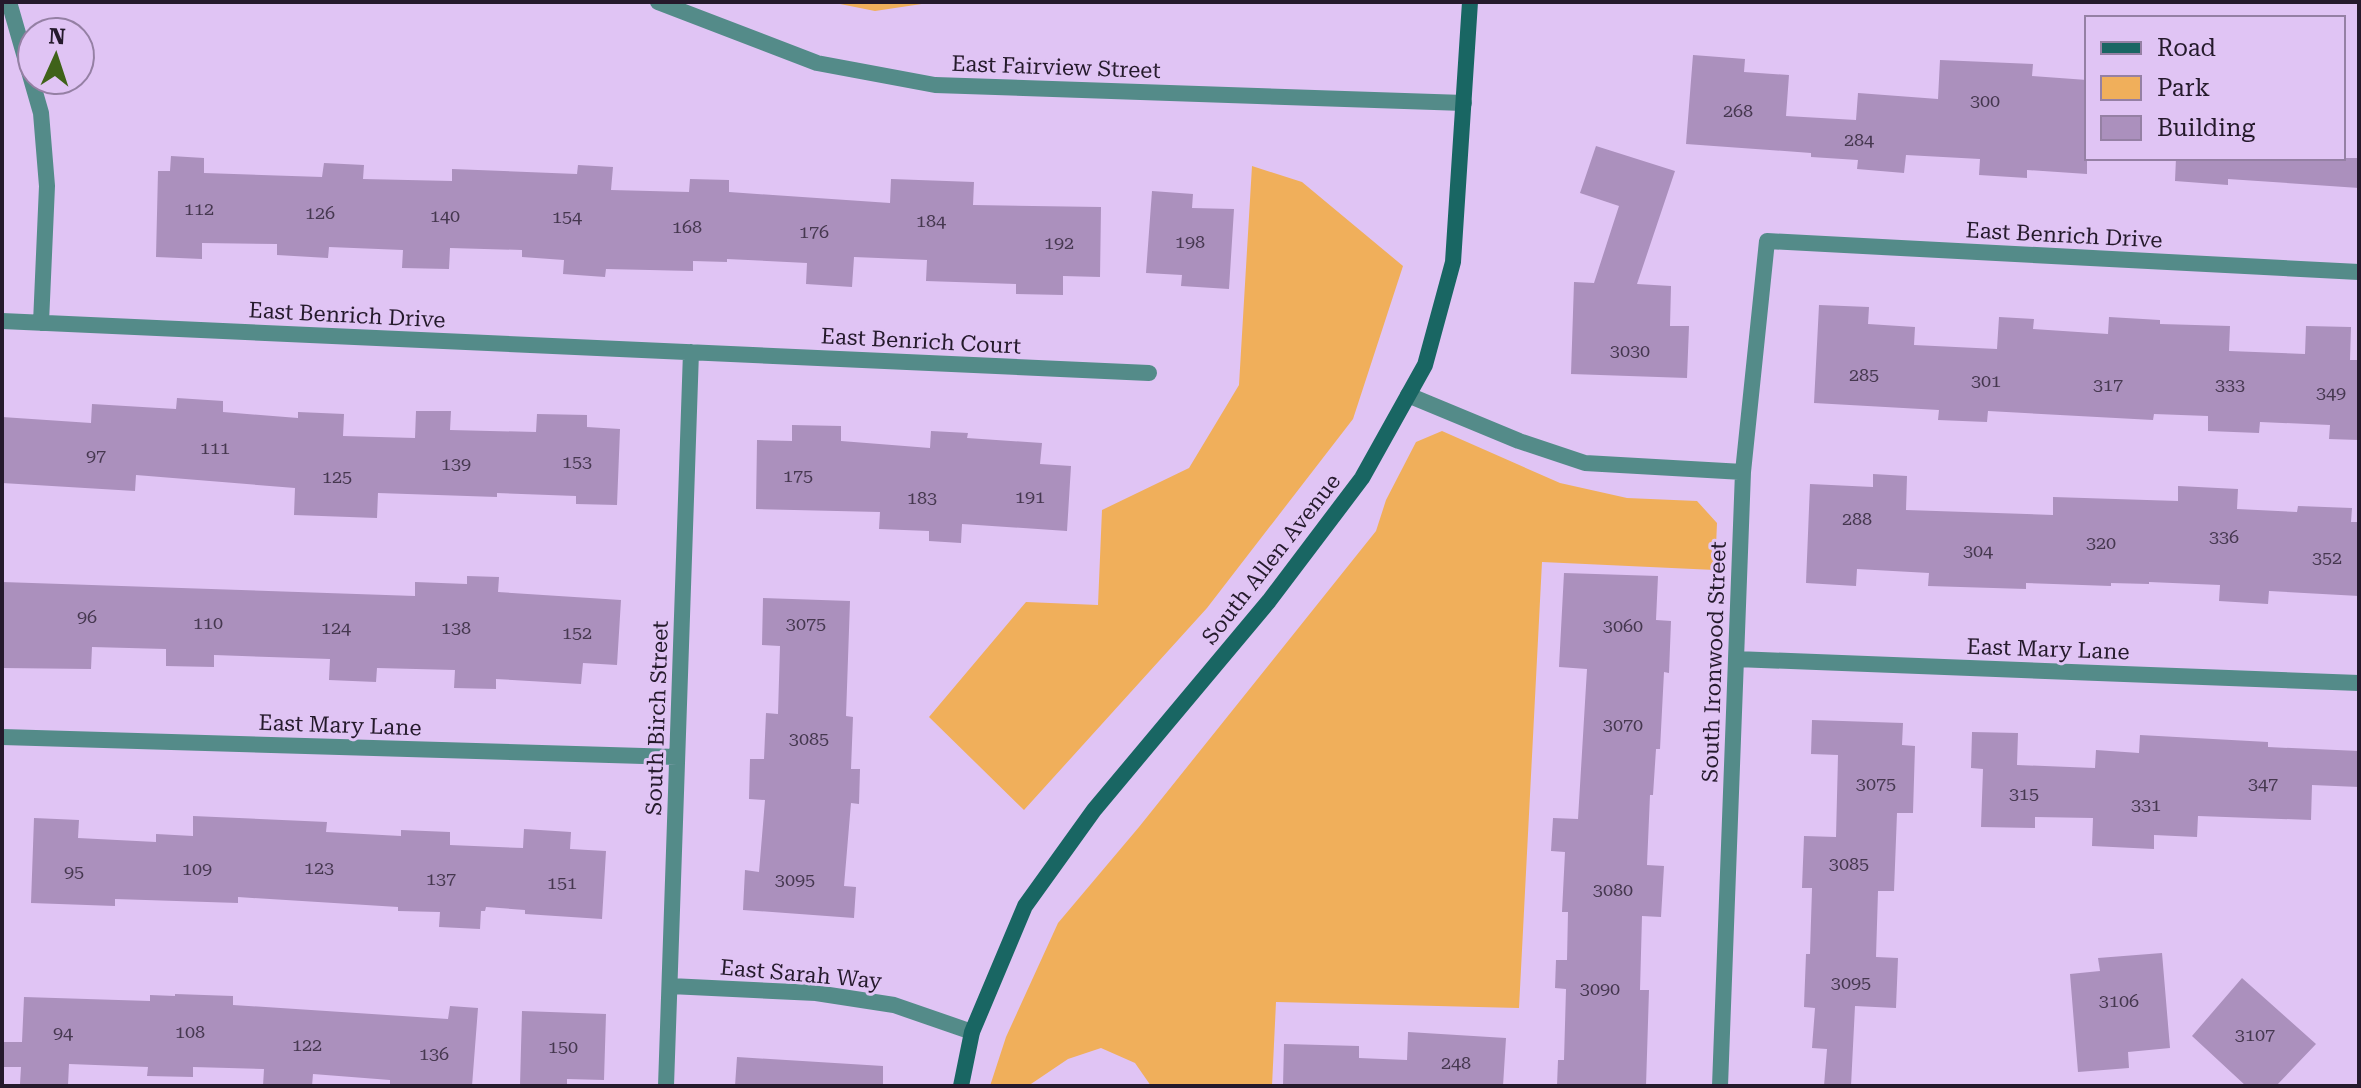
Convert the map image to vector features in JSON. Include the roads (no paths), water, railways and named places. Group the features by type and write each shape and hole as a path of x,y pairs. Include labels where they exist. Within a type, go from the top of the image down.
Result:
{"street":[{"path":"9,2 41,113 47,186 41,323"},
{"name":"East Fairview Street","path":"658,2 817,63 935,85 1464,103"},
{"name":"South Allen Avenue","path":"961,1086 972,1032 1025,906 1094,810 1269,601 1362,478 1425,365 1453,262 1470,2"},
{"name":"East Benrich Drive","path":"1767,241 2359,272"},
{"name":"South Ironwood Street","path":"1720,1086 1743,472 1767,241"},
{"name":"East Benrich Drive","path":"2,321 691,352"},
{"name":"East Benrich Court","path":"691,352 1149,373"},
{"name":"South Birch Street","path":"666,1086 691,352"},
{"path":"1408,395 1519,441 1585,463 1743,472"},
{"name":"East Mary Lane","path":"1736,659 2359,683"},
{"name":"East Mary Lane","path":"2,737 677,757"},
{"name":"East Sarah Way","path":"670,986 816,993 894,1005 972,1032"}]}
